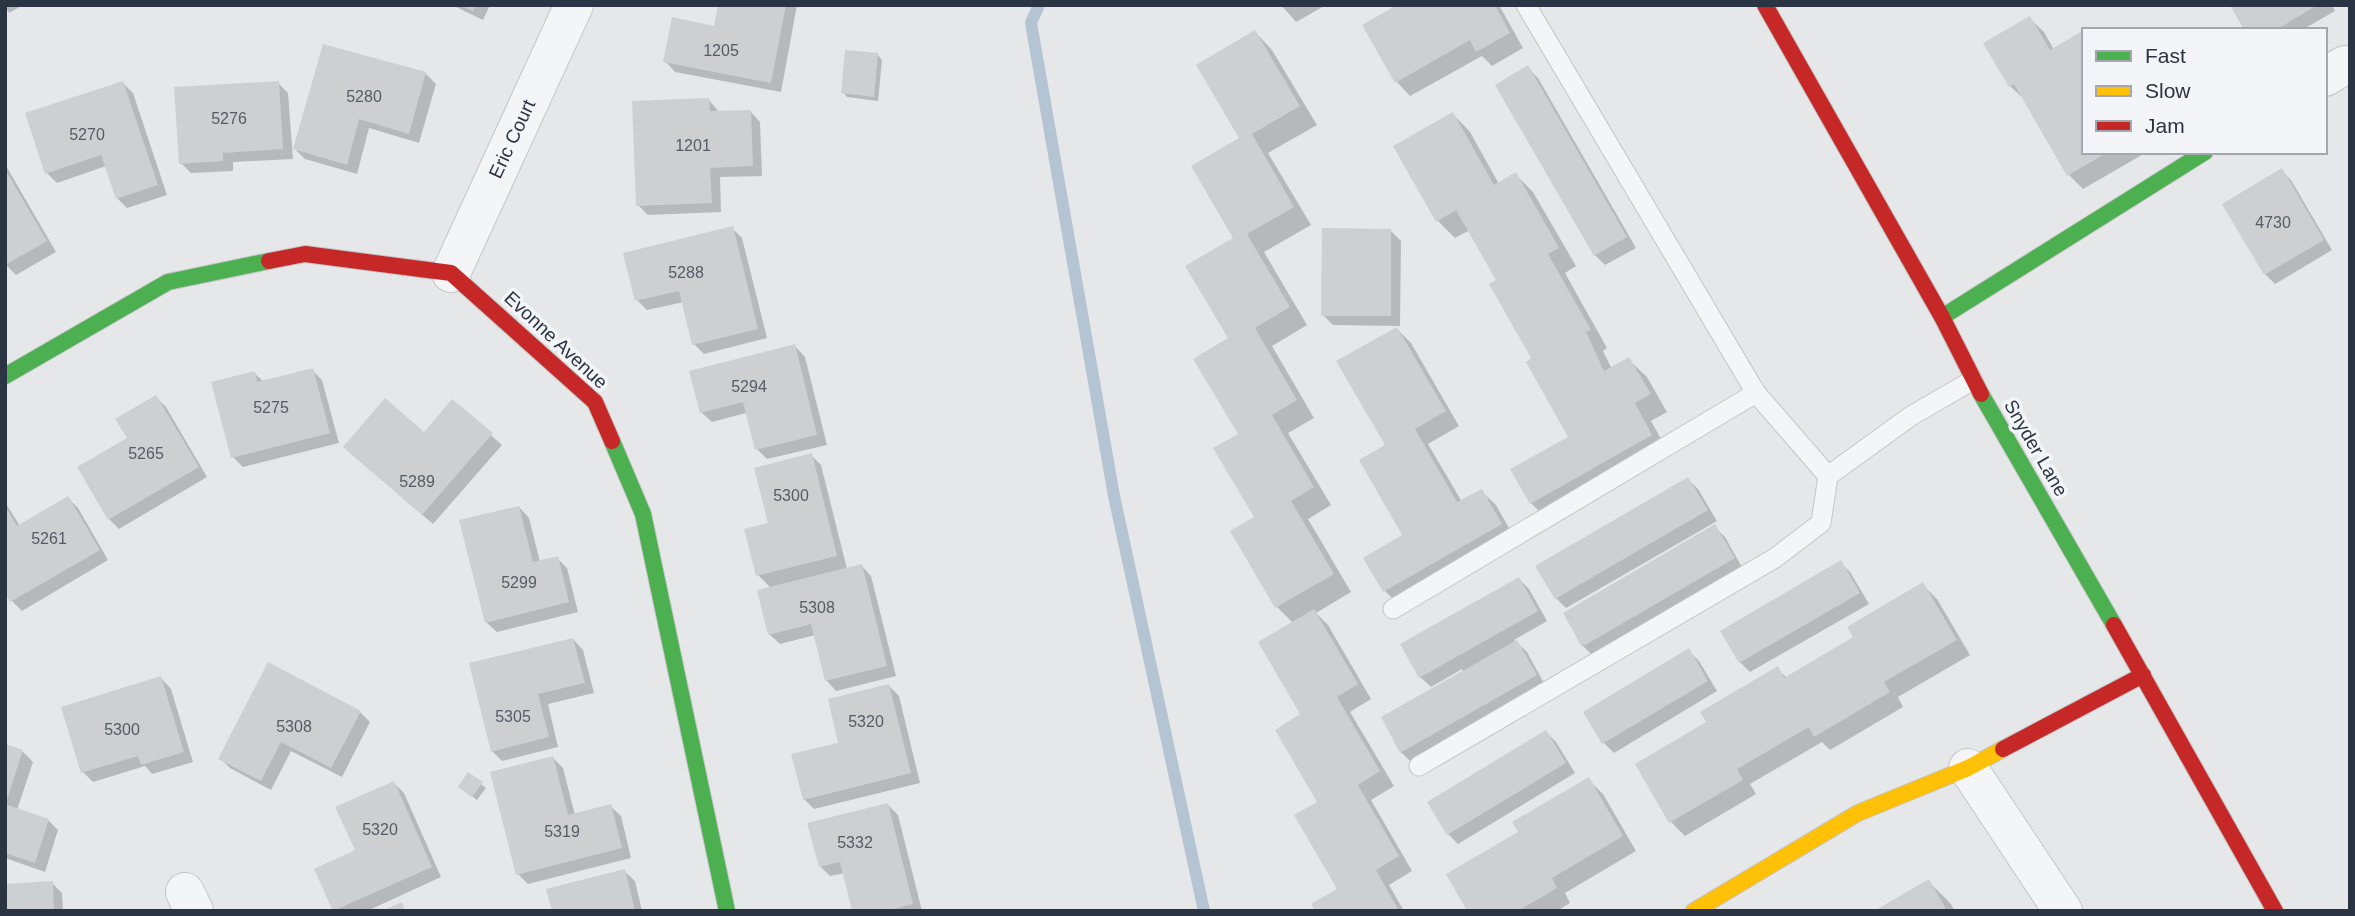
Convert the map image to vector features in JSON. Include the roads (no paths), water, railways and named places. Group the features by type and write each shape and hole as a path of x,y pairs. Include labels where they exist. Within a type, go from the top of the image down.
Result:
{"street":[{"name":"Eric Court","path":"451,273 574,5"},
{"name":"Snyder Lane","path":"1765,5 1942,317 1973,380 2275,911"},
{"path":"1942,317 2202,154"},
{"path":"5,376 168,282 305,254 451,273"},
{"name":"Evonne Avenue","path":"451,273 595,402 643,514 727,911"},
{"path":"1694,911 1858,813 1968,768 2143,675"},
{"path":"1968,768 2063,911"}],"lane":[{"path":"1526,5 1756,393 1828,476"},
{"path":"1419,766 1775,558 1821,523 1828,476 1911,416 1973,380"},
{"path":"1392,609 1756,393"}],"waterway":[{"path":"1039,5 1031,23 1114,496 1204,911"}]}
